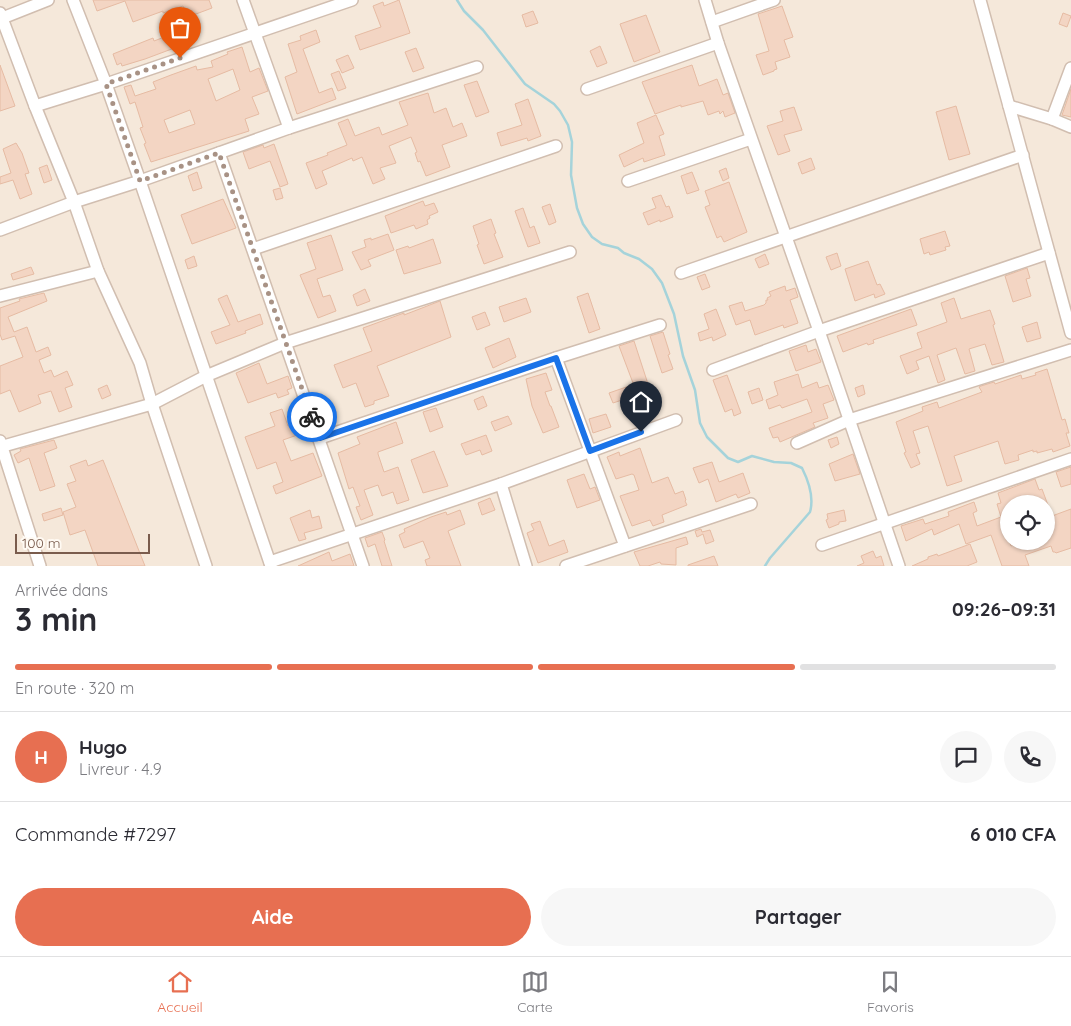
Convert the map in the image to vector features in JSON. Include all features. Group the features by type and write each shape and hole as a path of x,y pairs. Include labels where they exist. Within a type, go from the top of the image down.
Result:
{"street":[{"path":"48,0 1,17 74,202 98,271 140,363 206,566"},
{"path":"73,0 106,84 140,181 270,564 352,534 501,484 676,420"},
{"path":"243,0 289,128"},
{"path":"35,106 106,84 352,0"},
{"path":"705,0 751,140 819,331 899,566"},
{"path":"712,22 774,0"},
{"path":"980,0 1071,332"},
{"path":"587,89 718,43"},
{"path":"0,230 74,202 140,181 289,128 477,66"},
{"path":"1052,119 1071,68"},
{"path":"1009,106 1071,127"},
{"path":"628,181 751,140"},
{"path":"253,249 556,146"},
{"path":"219,153 320,438 363,566"},
{"path":"681,273 1023,155"},
{"path":"40,566 1,445 152,404 206,376 285,343 570,252"},
{"path":"713,370 819,331 1049,253"},
{"path":"0,296 98,271"},
{"path":"320,438 660,325"},
{"path":"797,443 849,420 1071,350"},
{"path":"556,358 624,546"},
{"path":"822,546 1071,459"},
{"path":"501,484 526,566"},
{"path":"566,566 751,504"}],"shaded area":[{"path":"0,0 1071,0 1071,566 0,566"}],"building":[{"path":"93,0 209,0 212,8 188,17 183,6 133,22 125,1 97,11"},
{"path":"399,0 410,33 360,50 355,36 381,27 373,6 383,2 384,6"},
{"path":"782,6 793,37 784,40 790,57 775,62 777,69 763,75 756,55 769,51 758,14"},
{"path":"533,11 538,23 526,27 522,15"},
{"path":"1063,13 1071,16 1067,27 1059,24"},
{"path":"646,15 660,52 634,62 620,24"},
{"path":"316,30 320,42 303,49 319,93 332,88 336,99 297,114 285,77 297,72 288,44 301,40 300,36"},
{"path":"180,31 185,44 145,59 122,66 121,63 117,65 113,54 153,38 154,41"},
{"path":"600,46 607,63 597,67 590,51"},
{"path":"242,47 250,72 259,68 268,91 252,97 259,114 245,119 249,131 151,162 144,144 146,143 140,128 143,127 135,102 130,104 124,87 131,85 135,96 156,89 153,82 196,66 197,70 213,67 211,61 228,54 227,52","holes":["233,69 240,90 216,101 208,79","190,110 195,124 169,133 164,120"]},
{"path":"416,48 424,68 413,72 405,52"},
{"path":"348,55 354,68 342,73 336,60"},
{"path":"0,65 15,106 0,111"},
{"path":"692,65 699,86 717,79 723,95 728,93 735,113 725,117 723,111 720,114 719,111 708,115 703,101 681,107 681,105 655,114 642,82"},
{"path":"339,71 346,88 338,91 331,74"},
{"path":"477,81 489,112 476,117 464,85"},
{"path":"1071,89 1071,117 1062,115"},
{"path":"428,93 434,113 446,108 453,127 462,123 467,136 442,145 450,167 426,176 420,161 418,162 415,153 417,152 411,137 389,146 396,163 380,168 385,179 373,184 362,157 353,161 352,158 322,171 327,184 316,189 306,163 328,155 327,153 347,145 338,123 348,119 355,136 379,127 382,135 408,125 399,102"},
{"path":"528,99 541,136 528,141 527,138 501,146 497,133 522,125 515,104"},
{"path":"956,106 970,154 949,160 936,112"},
{"path":"794,107 802,130 784,135 790,151 778,155 767,126 783,121 780,111"},
{"path":"656,115 664,134 659,136 665,155 644,162 643,158 624,167 619,155 644,143 637,123"},
{"path":"16,143 22,153 29,173 25,174 32,194 20,199 13,180 0,184 0,177 11,173 3,149"},
{"path":"274,144 288,184 280,187 270,161 249,169 243,152 263,145 264,148"},
{"path":"811,158 815,169 802,174 798,163"},
{"path":"47,165 52,180 44,183 39,168"},
{"path":"726,168 729,178 723,181 719,171"},
{"path":"197,172 202,188 193,191 188,176"},
{"path":"692,172 699,190 687,194 681,176"},
{"path":"729,182 747,232 724,242 721,236 717,238 705,207 710,205 705,191"},
{"path":"280,188 283,198 276,200 273,190"},
{"path":"661,195 666,207 669,206 673,217 648,225 643,213 656,208 652,198"},
{"path":"223,199 236,228 192,244 181,215"},
{"path":"423,201 425,206 434,203 438,212 429,216 428,224 416,229 414,225 391,233 385,216"},
{"path":"550,204 556,222 549,225 542,207"},
{"path":"523,208 530,228 534,226 540,243 528,247 515,211"},
{"path":"491,219 496,233 494,234 503,257 484,264 473,226"},
{"path":"945,231 950,246 945,247 946,250 930,255 929,252 924,254 920,239"},
{"path":"388,234 394,250 368,260 371,266 361,270 352,252 366,247 364,240 371,238 371,240"},
{"path":"331,235 343,270 317,279 323,297 330,295 336,311 318,318 300,275 316,269 307,243"},
{"path":"433,239 441,263 404,274 396,250 408,246 409,248"},
{"path":"837,253 841,266 831,270 826,257"},
{"path":"765,254 769,264 759,268 755,259"},
{"path":"194,256 197,266 188,269 185,260"},
{"path":"868,261 877,285 880,284 885,294 875,298 874,294 855,301 845,269"},
{"path":"31,267 34,274 13,280 11,274"},
{"path":"1027,268 1030,278 1026,279 1031,296 1013,302 1005,276"},
{"path":"705,274 710,287 702,290 697,277"},
{"path":"785,286 786,291 795,288 798,297 790,300 798,323 784,328 783,325 755,335 750,320 736,325 729,306 742,302 745,311 764,305 766,300 768,300 767,298 771,296 769,292"},
{"path":"365,289 370,301 357,306 353,295"},
{"path":"44,293 47,301 8,317 14,332 27,327 36,352 48,347 51,355 39,360 44,373 51,370 54,377 67,371 73,385 65,388 72,407 59,412 51,391 38,395 41,403 19,412 10,390 0,394 0,366 23,357 15,336 2,340 0,334 0,308 20,301 19,299"},
{"path":"588,293 600,329 589,333 577,297"},
{"path":"227,295 238,322 260,314 263,324 245,331 246,333 216,344 211,332 230,325 218,299"},
{"path":"526,298 531,312 504,322 499,307"},
{"path":"954,298 961,319 990,310 1004,362 992,365 985,344 969,349 975,371 965,374 956,348 937,355 945,380 938,383 929,356 916,361 919,369 907,374 900,356 922,348 917,333 947,322 941,303"},
{"path":"440,301 451,337 377,366 389,396 374,401 374,404 365,407 356,383 343,388 334,365 372,351 363,328"},
{"path":"716,309 726,335 713,341 712,337 700,341 698,333 709,329 704,314"},
{"path":"911,309 917,325 873,340 874,343 868,345 867,343 843,352 837,336"},
{"path":"485,312 490,325 477,330 472,317"},
{"path":"1037,322 1041,338 1027,342 1022,327"},
{"path":"663,332 673,369 662,373 650,336"},
{"path":"509,338 516,357 493,368 485,348"},
{"path":"634,341 648,384 641,386 642,389 635,391 641,409 634,412 628,398 613,403 609,393 633,383 619,346"},
{"path":"806,345 808,352 816,349 821,362 796,371 789,351"},
{"path":"259,363 267,384 288,376 292,388 287,390 289,394 278,398 276,393 248,403 236,373"},
{"path":"1047,369 1062,420 1065,419 1069,433 1066,433 1070,446 1053,452 1052,449 1037,453 1037,451 1033,452 1033,450 1018,455 1019,460 1005,464 998,441 954,456 962,481 947,486 928,426 913,431 920,453 916,454 920,464 911,468 904,453 906,452 896,422 923,411 922,407 937,402 939,408 982,392 979,387 981,386 994,382 995,384 1021,375 1022,379"},
{"path":"546,373 552,390 545,392 559,427 543,433 532,406 526,379"},
{"path":"798,374 802,388 817,382 819,388 828,385 834,400 823,404 828,418 813,423 815,427 780,442 778,437 773,438 769,428 812,412 807,399 782,408 780,405 769,409 766,400 778,395 774,382"},
{"path":"727,375 741,413 734,416 732,409 725,412 713,380"},
{"path":"107,385 111,395 102,399 98,389"},
{"path":"863,385 865,394 858,397 855,388"},
{"path":"759,388 763,400 752,404 748,392"},
{"path":"483,396 487,406 478,410 474,400"},
{"path":"327,398 331,408 322,412 318,402"},
{"path":"436,408 443,427 430,432 423,412"},
{"path":"282,409 288,426 298,422 303,433 283,440 291,461 313,453 322,476 276,494 273,486 283,482 276,462 257,469 245,437 275,426 270,413"},
{"path":"606,414 611,427 593,433 589,419"},
{"path":"508,416 512,424 495,431 491,422"},
{"path":"396,422 403,443 378,452 378,454 384,472 398,467 409,500 397,504 393,492 382,496 378,485 364,490 373,515 361,520 356,507 360,506 353,487 349,489 338,453 360,444 357,437"},
{"path":"486,435 492,451 482,455 480,450 466,455 461,444"},
{"path":"837,437 839,444 831,448 828,440"},
{"path":"54,440 57,448 44,453 55,486 40,491 29,458 18,463 14,455 21,451 20,449"},
{"path":"640,448 652,483 668,477 675,494 683,491 687,505 662,515 664,522 653,526 650,520 632,526 620,496 639,490 634,475 616,479 607,457 619,452 620,456"},
{"path":"434,451 448,486 423,493 411,460"},
{"path":"853,454 860,474 835,481 829,464"},
{"path":"86,460 88,466 103,460 145,566 98,566 85,530 70,535 63,512 76,507 67,484 76,481 70,466"},
{"path":"712,462 719,482 743,473 750,493 738,498 736,494 716,502 708,479 699,483 693,468"},
{"path":"1071,467 1071,484 1061,487 1056,472"},
{"path":"584,474 590,489 595,487 600,500 577,508 567,480"},
{"path":"1035,479 1039,490 1042,489 1044,495 1000,495 1000,500 998,493"},
{"path":"490,498 495,510 482,515 478,503"},
{"path":"974,502 977,511 973,513 977,526 1000,517 1000,550 1039,550 1025,555 1029,566 1002,566 991,535 966,544 959,524 934,535 932,529 906,541 901,526 923,519 925,524 949,516 948,512"},
{"path":"1000,503 1000,514 997,504"},
{"path":"61,508 63,515 44,521 42,514"},
{"path":"1071,509 1071,548 1056,553 1052,550 1055,550 1055,515"},
{"path":"310,510 312,518 319,516 322,528 304,533 306,539 299,541 290,518"},
{"path":"460,510 465,524 448,531 461,566 427,566 425,560 430,558 423,541 404,548 399,535 405,532 404,529 431,517 446,512 447,515"},
{"path":"844,510 846,521 839,522 839,524 829,528 826,520 828,519 827,514"},
{"path":"540,521 549,546 564,540 568,552 538,563 527,533 534,530 531,524"},
{"path":"701,529 702,532 710,530 714,541 706,544 703,534 697,537 695,531"},
{"path":"382,532 392,566 382,566 375,544 368,547 365,538"},
{"path":"686,537 688,544 676,548 676,565 661,564 660,562 648,566 640,566 634,552"},
{"path":"970,544 977,562 967,566 912,566 928,559 928,557 937,554 938,556"},
{"path":"873,551 876,558 881,556 884,566 857,566 864,563 861,556"},
{"path":"329,552 332,561 350,554 354,566 298,566"},
{"path":"714,556 718,566 688,566 688,565"}],"waterway":[{"path":"457,0 525,84 554,104 568,125 572,142 571,175 577,208 583,224 592,237 602,244 618,248 624,253 639,259 652,269 662,283 674,314 683,356 695,390 700,423 707,437 728,458 738,462 752,456 774,462 791,463 802,468 810,489 810,512 765,566"}],"way so far":[{"path":"180,58 106,84 140,181 219,153 312,417"}],"route":[{"path":"312,417 320,438 556,358 590,451 641,432"}]}
